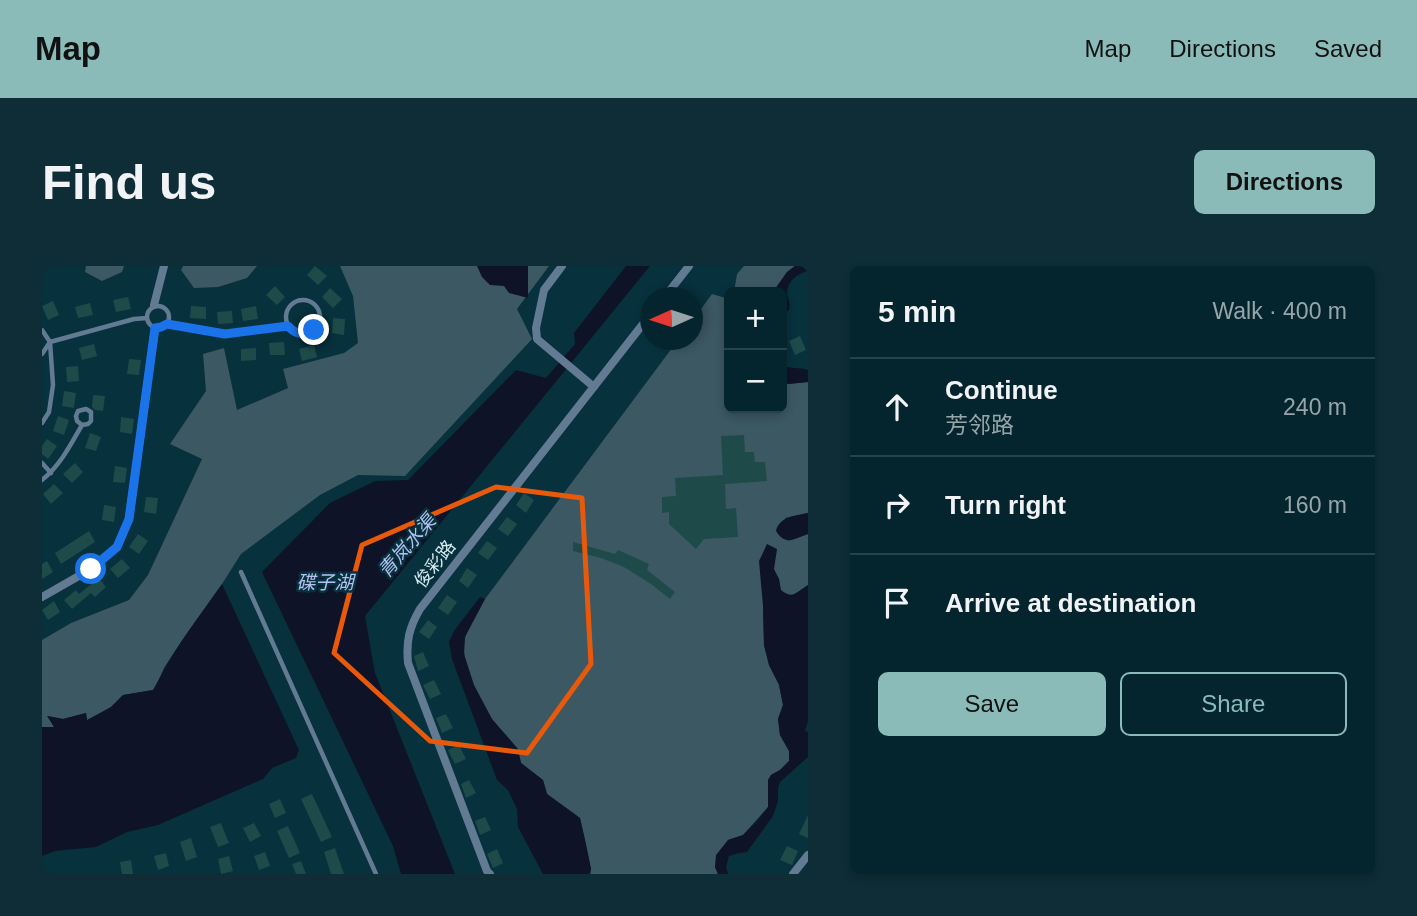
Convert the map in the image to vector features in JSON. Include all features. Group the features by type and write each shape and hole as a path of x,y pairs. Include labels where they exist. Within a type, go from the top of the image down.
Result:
{"street":[{"path":"154,306 164,266"},
{"path":"562,266 544,290 536,328 537,339 594,387"},
{"path":"673,287 689,266"},
{"path":"42,597 91,569 117,547 129,519 155,328"},
{"name":"俊彩路","path":"489,874 408,663 407,648 411,625 420,609 640,328"},
{"path":"793,874 808,855"}],"lane":[{"path":"167,324 169,317 164,307 154,306 148,310 146,318 155,328 167,324 225,334 288,326 297,333 304,334 318,326 320,313 316,305 302,299 292,304 286,313 288,326"},
{"path":"42,354 50,342 146,318"},
{"path":"42,330 50,342 53,385 49,412 42,423"},
{"path":"42,481 51,474 82,425"},
{"path":"42,463 51,474"},
{"path":"241,572 376,874"}],"highlighted area":[{"path":"496,487 582,498 591,664 527,753 430,741 334,653 362,545"}],"shaded area":[{"path":"86,266 124,266 122,272 102,281 85,272"},
{"path":"183,266 257,266 247,278 218,287 194,288 181,270"},
{"path":"340,266 549,266 517,309 532,339 405,476 358,475 320,495 241,554 164,668 153,690 123,695 111,707 87,721 86,713 63,719 48,716 54,727 42,727 42,640 71,623 129,600 148,575 202,459 170,444 206,391 203,354 224,348 237,410 288,388 283,369 344,353 358,343 353,296"},
{"path":"744,266 795,266 776,287 735,287 737,274"},
{"path":"712,294 724,298 724,413 787,413 787,384 808,382 808,513 785,518 788,541 808,534 808,585 793,595 787,595 780,590 779,579 773,569 777,549 763,606 764,645 769,665 779,684 783,705 778,719 780,735 789,751 789,761 768,780 768,807 743,835 728,840 715,867 718,874 590,874 580,818 547,794 543,780 521,763 513,743 487,711 467,668 465,638 485,599 671,350 703,350 703,306"}],"water":[{"path":"477,266 528,266 528,298 509,293 504,286 490,285"},
{"name":"碟子湖","path":"626,266 650,266 365,616 375,673 455,874 401,874 393,846 262,572 330,503 375,481 408,480 516,370 546,378 575,344 574,333"},
{"path":"795,266 808,266 808,271 798,275 789,284 787,292 787,287 776,287"},
{"path":"787,292 790,305 787,312"},
{"path":"787,367 808,370 808,382 788,384"},
{"path":"808,513 808,534 786,540 779,536 776,531 781,522"},
{"path":"767,544 777,549 774,569 781,590 792,595 808,585 808,721 805,731 808,732 808,757 780,782 773,816 747,852 729,856 726,867 728,874 718,874 715,867 716,855 728,840 743,835 768,807 768,780 789,761 789,751 780,735 778,719 783,705 779,685 769,665 764,645 759,561"},
{"path":"222,584 299,750 296,758 272,768 263,779 158,825 127,832 96,847 55,851 42,856 42,727 54,727 47,716 63,719 86,713 87,720 111,707 123,695 153,690 179,645"},
{"path":"480,597 485,599 465,637 464,654 474,685 492,719 518,749 521,763 543,780 547,794 580,818 590,874 543,874 518,827 517,809 508,790 497,780 452,659 449,642 454,631"}],"building":[{"path":"315,266 327,276 318,285 307,275"},
{"path":"275,286 285,297 277,305 266,295"},
{"path":"330,288 342,299 333,308 322,297"},
{"path":"128,297 131,309 116,312 113,300"},
{"path":"53,301 59,315 48,320 42,306"},
{"path":"90,303 93,315 78,318 75,307"},
{"path":"191,306 206,307 206,319 190,318"},
{"path":"256,306 258,319 243,321 241,309"},
{"path":"232,311 233,323 218,324 217,312"},
{"path":"333,318 345,319 344,335 332,333"},
{"path":"800,336 806,350 795,355 789,341"},
{"path":"284,342 285,355 270,355 269,343"},
{"path":"94,344 97,356 82,360 79,348"},
{"path":"314,345 317,357 302,361 299,349"},
{"path":"256,348 256,360 241,361 241,349"},
{"path":"129,359 141,360 139,375 127,374"},
{"path":"78,366 79,381 67,382 66,367"},
{"path":"64,391 76,393 74,408 62,406"},
{"path":"93,395 105,396 103,411 92,407"},
{"path":"58,416 69,420 64,435 53,431"},
{"path":"121,417 134,419 132,434 120,432"},
{"path":"90,433 101,437 96,451 85,448"},
{"path":"744,435 745,452 754,452 755,462 765,462 767,481 725,484 726,509 736,508 738,537 704,539 696,549 669,524 669,512 662,513 662,497 676,496 675,478 723,475 721,436"},
{"path":"47,439 57,446 48,459 42,454 42,446"},
{"path":"75,463 83,472 72,483 63,474"},
{"path":"115,466 127,468 125,483 113,482"},
{"path":"54,484 63,493 51,504 43,494"},
{"path":"524,493 534,500 526,513 516,505"},
{"path":"146,497 158,498 156,514 144,512"},
{"path":"104,505 116,507 114,522 102,520"},
{"path":"507,517 517,524 508,536 498,529"},
{"path":"89,531 95,542 61,564 55,553"},
{"path":"138,534 148,541 139,554 129,547"},
{"path":"487,541 497,548 488,560 478,553"},
{"path":"573,542 615,554 618,550 649,564 647,570 675,592 670,599 624,567 573,551"},
{"path":"122,559 130,568 118,578 110,569"},
{"path":"47,561 53,572 42,579 42,564"},
{"path":"467,568 477,575 468,588 459,581"},
{"path":"99,578 106,587 95,597 91,593 72,609 64,600 76,590 79,594"},
{"path":"447,595 457,602 448,615 438,608"},
{"path":"54,601 60,612 48,620 42,610"},
{"path":"428,620 437,627 429,639 419,632"},
{"path":"423,652 429,666 418,671 414,656"},
{"path":"434,680 441,694 430,699 423,685"},
{"path":"446,714 453,728 442,733 436,718"},
{"path":"459,745 466,759 455,764 448,750"},
{"path":"469,780 476,793 466,798 461,784"},
{"path":"312,794 332,837 321,842 301,799"},
{"path":"280,799 286,813 275,818 269,804"},
{"path":"808,815 808,838 799,834"},
{"path":"485,817 491,830 480,835 475,821"},
{"path":"221,823 229,843 218,847 210,827"},
{"path":"254,823 261,836 250,842 243,828"},
{"path":"288,826 300,853 289,858 277,831"},
{"path":"191,838 197,857 186,861 180,842"},
{"path":"787,846 798,851 792,865 780,860"},
{"path":"335,848 344,874 331,874 324,852"},
{"path":"497,849 503,863 493,868 487,854"},
{"path":"265,852 270,866 259,870 254,856"},
{"path":"166,853 169,866 158,870 154,856"},
{"path":"229,856 233,871 221,874 218,859"},
{"path":"131,860 133,874 122,874 120,862"},
{"path":"301,861 306,874 296,874 292,864"}],"route":[{"path":"91,569 117,547 129,519 155,328 167,324 225,334 288,326 297,333 310,333 314,330"}],"water label":[{"name":"青岚水渠","path":"407,546"}]}
